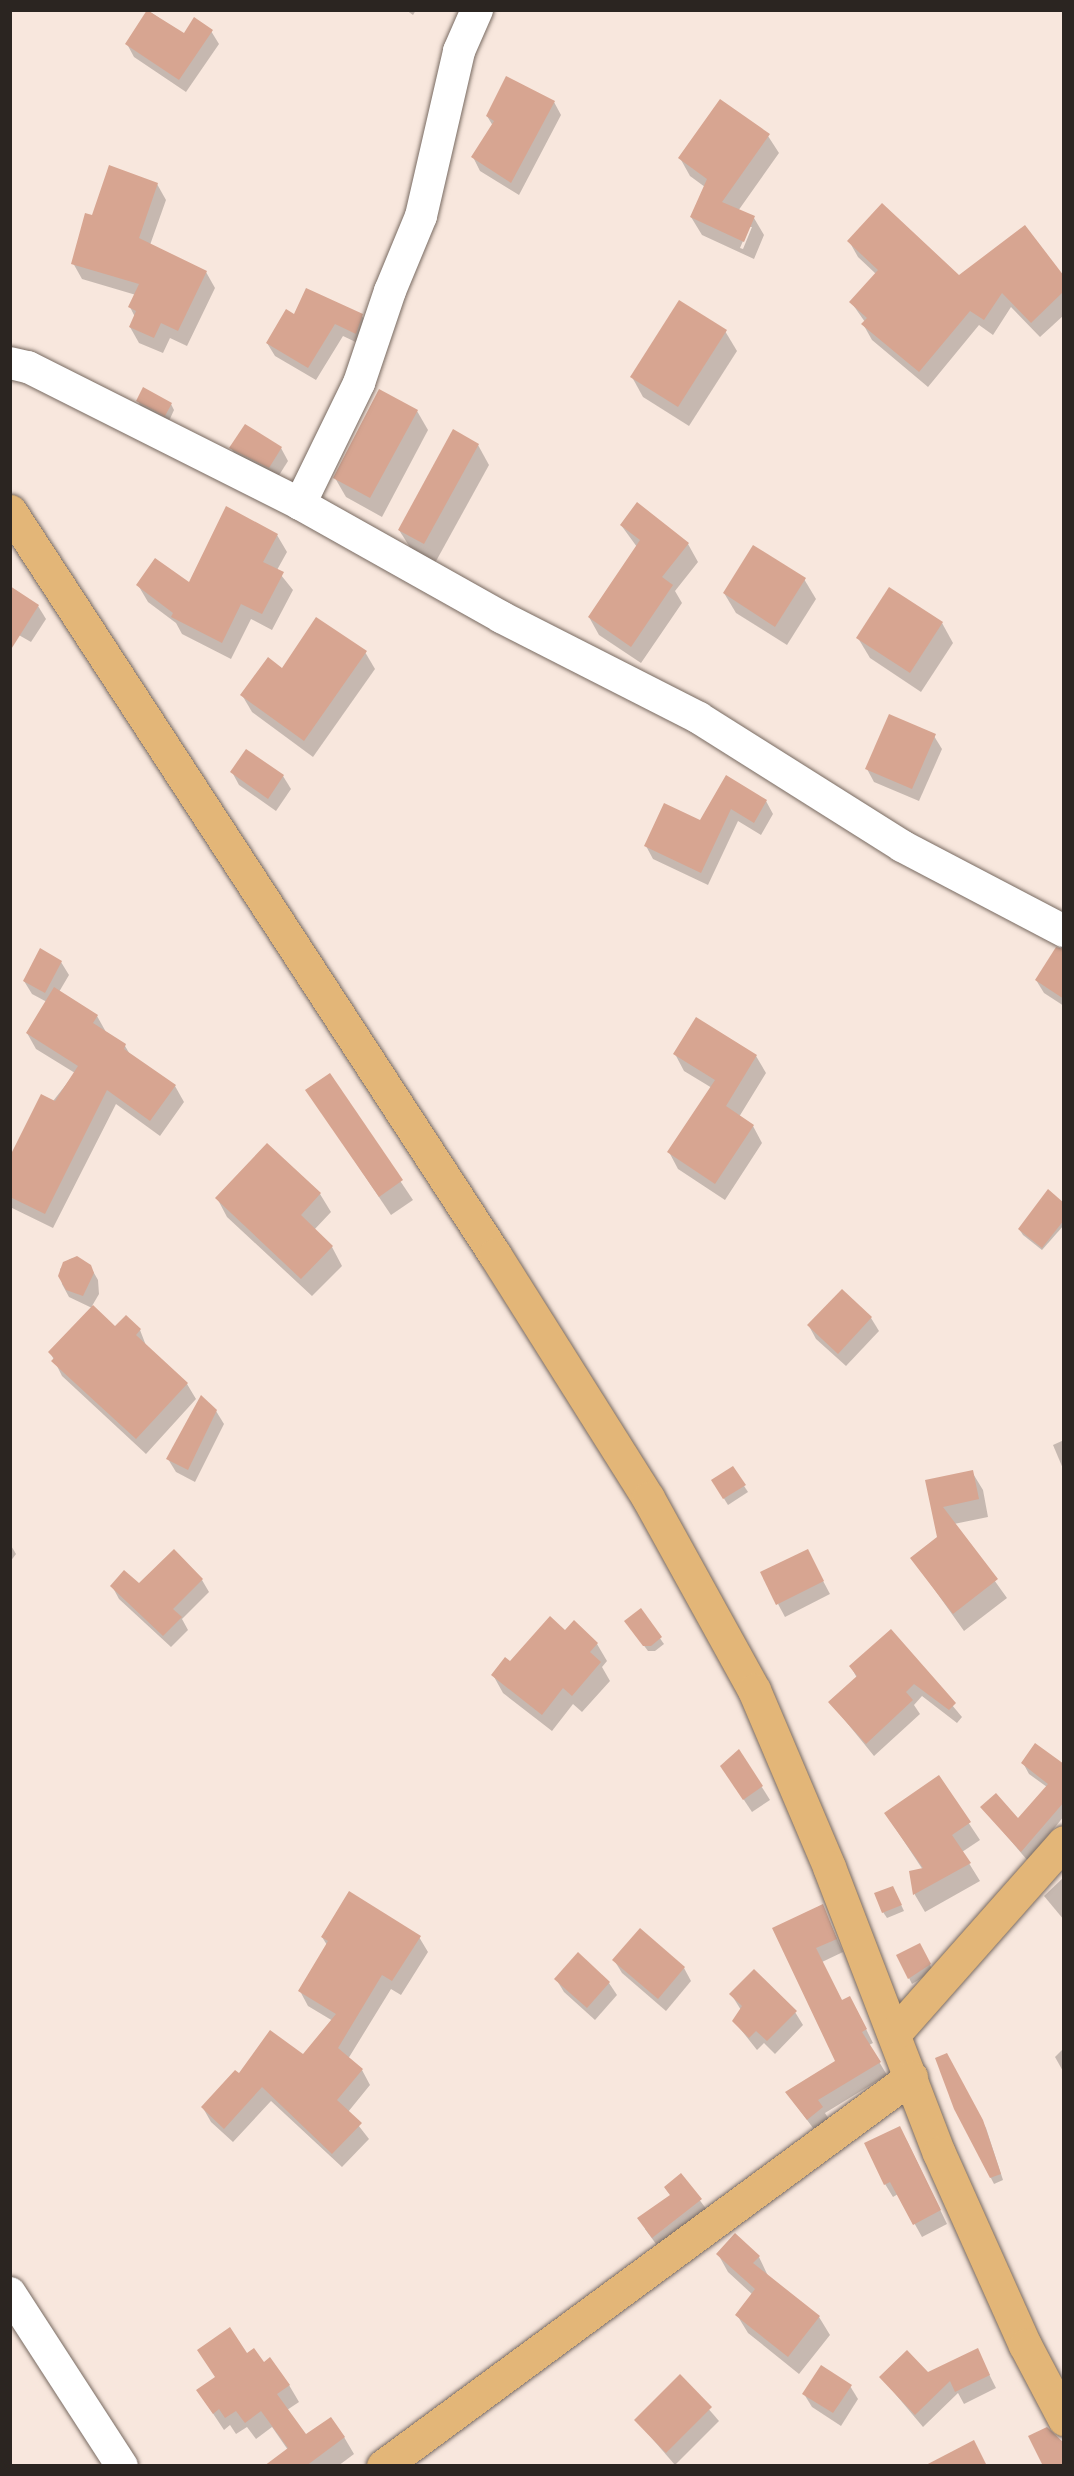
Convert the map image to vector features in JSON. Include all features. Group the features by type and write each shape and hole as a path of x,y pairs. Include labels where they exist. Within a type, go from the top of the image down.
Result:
{"main road":[{"path":"10,511 495,1255 648,1498 754,1690 830,1867 953,2185 1025,2345 1064,2419"},
{"path":"894,2034 1064,1842"},
{"path":"382,2466 911,2077"}],"street":[{"path":"300,504 359,383 390,291 421,216 459,51 477,10"},
{"path":"10,363 28,367 300,504 501,617 699,718 902,846 1064,931"},
{"path":"10,2293 122,2466"}],"building":[{"path":"147,10 184,33 194,17 213,30 179,80 125,44"},
{"path":"506,76 555,101 511,183 471,157 494,121 486,116"},
{"path":"720,99 770,134 722,202 755,216 744,242 690,217 707,179 678,158"},
{"path":"109,165 158,183 139,238 207,271 178,331 161,323 154,338 129,327 136,311 128,307 139,284 71,264 85,213 92,215"},
{"path":"882,203 959,275 1025,225 1064,276 1064,291 1031,323 1002,293 984,320 970,311 919,372 861,324 867,318 849,302 878,270 847,241"},
{"path":"306,288 363,314 356,334 335,324 308,368 266,343 286,309 294,314"},
{"path":"679,300 727,330 678,407 630,377"},
{"path":"143,387 172,403 165,416 136,401"},
{"path":"379,389 418,410 370,498 333,478"},
{"path":"245,424 282,447 269,468 229,448"},
{"path":"453,429 479,444 424,544 398,530"},
{"path":"637,502 689,543 662,577 673,585 631,647 588,617 640,540 620,525"},
{"path":"226,506 278,534 263,562 284,572 262,614 241,604 222,643 171,617 173,613 136,585 155,558 189,582"},
{"path":"753,545 806,578 775,627 723,593"},
{"path":"10,586 39,605 10,651"},
{"path":"889,587 943,622 910,673 856,638"},
{"path":"316,617 367,651 304,741 240,695 268,657 282,668"},
{"path":"889,714 936,734 912,789 865,769"},
{"path":"246,749 284,775 268,799 230,772"},
{"path":"726,775 767,800 754,823 731,809 701,873 644,846 664,803 700,820"},
{"path":"1056,947 1064,949 1064,999 1035,980"},
{"path":"40,948 62,961 45,993 23,981"},
{"path":"54,987 98,1015 93,1023 126,1044 124,1049 176,1085 150,1121 107,1090 45,1214 10,1197 10,1156 41,1094 55,1101 78,1066 26,1033"},
{"path":"696,1017 757,1055 726,1106 754,1125 715,1184 667,1152 715,1080 673,1054"},
{"path":"330,1073 403,1180 379,1197 305,1090"},
{"path":"267,1143 321,1193 301,1215 333,1246 301,1279 215,1198"},
{"path":"1048,1189 1064,1203 1064,1220 1042,1248 1018,1229"},
{"path":"77,1256 91,1265 94,1273 83,1296 66,1290 58,1276 63,1262"},
{"path":"842,1289 872,1317 838,1354 807,1325"},
{"path":"93,1305 115,1326 126,1315 141,1329 136,1335 188,1383 136,1439 51,1361 54,1358 48,1352"},
{"path":"201,1395 217,1410 188,1470 166,1459"},
{"path":"733,1466 746,1485 723,1499 711,1480"},
{"path":"973,1470 979,1499 943,1507 998,1579 953,1614 910,1558 937,1537 925,1480"},
{"path":"174,1549 203,1579 173,1609 182,1617 163,1636 110,1586 124,1570 139,1583"},
{"path":"808,1549 824,1581 776,1605 760,1572"},
{"path":"641,1608 662,1637 651,1646 643,1646 624,1621"},
{"path":"550,1616 565,1630 574,1620 598,1643 590,1652 601,1662 572,1696 563,1688 542,1715 491,1675 505,1657 510,1661"},
{"path":"891,1629 956,1703 949,1710 914,1684 906,1692 913,1700 866,1744 828,1702 857,1676 849,1666"},
{"path":"1035,1743 1064,1764 1064,1802 1021,1852 980,1807 996,1793 1018,1818 1048,1784 1021,1763"},
{"path":"739,1749 763,1786 743,1800 720,1766"},
{"path":"939,1775 971,1822 952,1835 971,1863 913,1895 909,1871 923,1868 884,1813"},
{"path":"893,1886 902,1905 882,1913 874,1893"},
{"path":"349,1891 421,1936 392,1981 382,1975 338,2048 363,2069 337,2100 362,2123 332,2154 262,2087 224,2129 201,2107 235,2070 239,2073 270,2030 303,2054 336,2014 298,1991 328,1941 321,1937"},
{"path":"823,1904 837,1939 816,1948 842,2000 850,1996 867,2029 862,2032 881,2062 818,2100 823,2107 807,2120 785,2092 835,2061 772,1928"},
{"path":"640,1928 685,1967 658,1999 612,1960"},
{"path":"920,1943 931,1964 908,1979 896,1955"},
{"path":"578,1952 610,1982 587,2008 554,1979"},
{"path":"754,1969 797,2011 767,2041 756,2031 749,2038 732,2021 742,2006 729,1994"},
{"path":"947,2053 983,2120 1001,2174 990,2178 954,2109 935,2058"},
{"path":"900,2126 941,2210 913,2225 890,2182 884,2185 864,2143"},
{"path":"681,2173 702,2199 652,2238 637,2218 670,2195 664,2187"},
{"path":"735,2233 760,2256 753,2263 820,2316 788,2357 735,2315 755,2289 716,2254"},
{"path":"230,2327 247,2353 254,2348 264,2362 270,2357 290,2385 277,2394 306,2434 331,2417 345,2437 306,2466 264,2466 288,2448 261,2411 245,2423 236,2411 225,2418 219,2409 213,2414 196,2390 215,2377 197,2350"},
{"path":"978,2348 990,2375 955,2392 950,2381 915,2415 879,2377 907,2350 928,2372"},
{"path":"821,2365 852,2385 833,2413 802,2394"},
{"path":"680,2374 712,2407 666,2453 634,2420"},
{"path":"1047,2427 1064,2443 1064,2466 1043,2466 1028,2436"},
{"path":"974,2440 987,2466 924,2466"}]}
